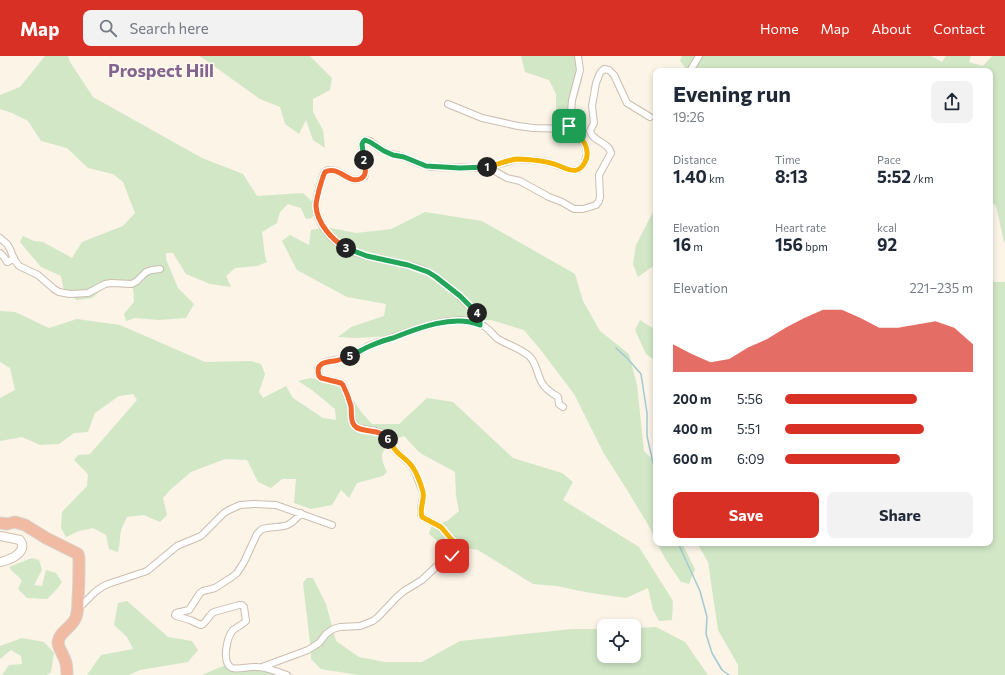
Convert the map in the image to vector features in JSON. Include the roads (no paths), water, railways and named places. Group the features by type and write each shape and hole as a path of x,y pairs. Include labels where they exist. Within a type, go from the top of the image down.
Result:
{"highway":[{"path":"0,523 7,524 15,522 25,525 46,538 78,554 79,586 76,618 60,637 58,642 67,665 67,675"}],"street":[{"path":"483,168 517,159 542,161 570,170 578,170 584,164 587,155 586,146 580,138 570,133 569,129 572,100 580,70 578,56"},
{"path":"692,68 699,56"},
{"path":"480,325 478,314 460,296 428,272 408,265 367,256 345,248 337,242 322,225 316,204 324,174 331,170 354,180 362,178 366,170 362,144 365,140 384,151 393,155 404,157 423,166 483,168 493,170 507,178 520,181 549,197 574,208 584,209 596,205 599,201 599,175 611,153 609,147 592,136 590,131 594,123 592,106 596,83 601,71 607,69 612,72 617,79 627,103 650,117"},
{"path":"448,104 478,116 518,126 569,129"},
{"path":"0,238 7,244 19,266 38,275 59,292 70,294 88,293 105,284 132,284 146,272 160,268"},
{"path":"0,253 7,262 14,258"},
{"path":"262,667 308,650 319,643 326,634 334,629 340,627 360,626 373,621 404,591 422,580 440,563 459,551 458,545 441,527 422,517 421,508 423,492 411,465 395,450 384,434 357,428 354,425 351,405 343,385 341,383 321,378 318,370 319,366 326,362 349,357 371,345 425,326 461,320 470,321 487,329 498,339 531,357 544,386 558,397 559,404 563,408"},
{"path":"78,609 102,587 147,571 178,546 201,536 224,514 234,508 247,504 276,505 332,525"},
{"path":"287,675 262,667 234,668 227,662 226,655 230,635 234,629 246,621 244,607 242,605 214,612 204,624 201,625 175,615 188,610 200,593 215,588 237,573 244,562 257,534 262,529 287,525 292,523 301,514"},
{"path":"0,536 20,540 22,546 18,554 12,559 0,562"}],"waterway":[{"path":"616,348 641,374 647,413 647,436 653,463"},
{"path":"679,546 700,591 707,617 706,634 712,653 722,670 729,675"}],"district":[{"name":"Prospect Hill","path":"161,70"}]}
